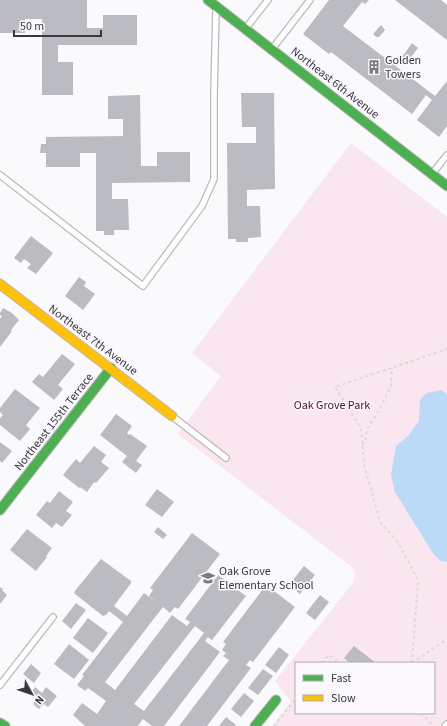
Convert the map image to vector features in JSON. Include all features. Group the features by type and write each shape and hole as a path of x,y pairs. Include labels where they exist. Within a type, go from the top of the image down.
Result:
{"street":[{"name":"Northeast 6th Avenue","path":"208,0 447,186"},
{"name":"Northeast 7th Avenue","path":"0,284 172,416"},
{"name":"Northeast 155th Terrace","path":"0,510 111,368"},
{"path":"255,726 276,700"},
{"path":"0,722 5,726"}],"lane":[{"path":"245,29 268,0"},
{"path":"272,50 310,0"},
{"path":"0,175 143,286 202,206 214,179 214,94 217,7"},
{"path":"432,174 447,155"},
{"path":"172,416 226,458"},
{"path":"0,686 53,617"}],"path":[{"path":"412,662 418,580 398,542 380,522 364,464 361,428 335,387 447,349"},
{"path":"362,445 365,442 367,429 381,407 391,385 392,368"},
{"path":"413,662 447,639"},
{"path":"323,662 328,655 338,662"},
{"path":"274,726 295,699"},
{"path":"422,714 433,726"}],"green space":[{"name":"Oak Grove Park","path":"351,143 447,217 447,726 272,726 291,702 275,681 353,583 355,574 352,567 178,434 221,376 192,353"}],"water":[{"path":"442,390 447,395 447,562 441,561 434,555 395,492 391,475 396,446 407,437 419,421 420,400 426,393"}],"building":[{"path":"0,0 87,0 87,28 103,28 103,15 137,15 137,45 58,45 58,62 73,62 73,95 42,95 42,19 25,19 25,33 0,33"},
{"name":"Golden Towers","path":"329,0 369,0 365,4 362,2 343,26 435,96 447,81 447,126 439,137 417,120 432,100 426,95 412,114 331,52 329,54 303,34"},
{"name":"Golden Towers","path":"395,0 441,0 447,5 447,40"},
{"path":"381,25 385,30 379,37 376,37 373,34"},
{"path":"412,43 418,48 408,61 402,57"},
{"path":"241,93 274,93 275,189 247,190 247,206 260,206 261,237 248,238 248,242 236,242 236,239 228,239 227,143 256,143 256,127 242,127"},
{"path":"140,95 141,166 157,166 157,152 190,152 190,182 112,183 112,199 128,199 129,230 114,230 114,235 104,235 104,231 96,231 96,153 80,153 80,167 46,167 46,153 40,153 41,144 46,144 46,137 123,136 123,119 108,119 108,96"},
{"path":"31,236 53,253 36,274 27,268 31,264 24,259 21,263 14,258"},
{"path":"79,277 86,282 84,286 95,294 83,310 65,296"},
{"path":"3,308 12,313 19,320 0,347 0,319 2,316 0,313"},
{"path":"62,354 75,364 58,385 63,389 54,400 32,382 39,374 43,377"},
{"path":"15,389 40,408 26,425 30,429 20,441 0,425 0,418 3,415 0,412 0,408"},
{"path":"116,414 132,426 127,433 147,446 136,461 142,465 136,473 122,462 127,456 100,435"},
{"path":"0,442 12,451 2,463 0,461"},
{"path":"94,446 106,455 101,462 109,468 96,483 94,482 87,492 80,487 79,488 63,475 76,459 80,463"},
{"path":"157,489 174,502 162,517 145,505"},
{"path":"59,491 73,502 66,511 72,515 62,527 56,523 52,528 36,515 47,501 50,503"},
{"path":"158,527 167,535 163,539 154,532"},
{"path":"27,529 52,548 36,571 10,550"},
{"path":"192,533 220,554 178,609 175,607 170,613 163,607 105,682 115,690 172,615 187,626 190,622 185,619 218,575 246,596 212,640 208,637 205,641 220,652 164,726 152,726 143,719 138,726 85,726 73,715 82,703 97,714 106,701 88,688 85,691 77,685 84,676 82,675 123,622 109,611 103,616 74,592 101,559 131,581 114,606 127,616 144,593 156,602 149,596 153,590 150,588","holes":["195,626 204,633 144,711 134,704"]},
{"path":"304,566 315,575 300,594 289,585"},
{"path":"266,585 295,607 253,662 250,660 246,665 251,668 207,726 179,726 229,660 223,656 226,653 222,650 226,644 223,642"},
{"path":"0,587 7,595 0,604"},
{"path":"320,595 329,602 315,620 306,613"},
{"path":"76,603 86,610 71,629 62,621"},
{"path":"88,618 108,633 93,653 73,638"},
{"path":"69,644 89,660 74,679 54,664"},
{"path":"354,646 375,662 349,662 344,658"},
{"path":"279,647 289,655 276,673 265,665"},
{"path":"31,664 41,673 34,683 23,674"},
{"path":"263,669 273,676 258,695 248,688"},
{"path":"35,687 42,693 46,687 57,696 48,707 44,704 39,709 33,704 37,698 31,693"},
{"path":"244,693 254,701 241,717 231,709"},
{"path":"226,717 236,725 219,726"}],"traffic: fast":[{"path":"208,0 447,186"},
{"path":"0,510 111,368"},
{"path":"255,726 276,700"},
{"path":"0,723 5,726"}],"traffic: slow":[{"path":"0,284 172,416"}],"place":[{"name":"Golden Towers","path":"374,67"},
{"name":"Oak Grove Elementary School","path":"208,578"}]}
